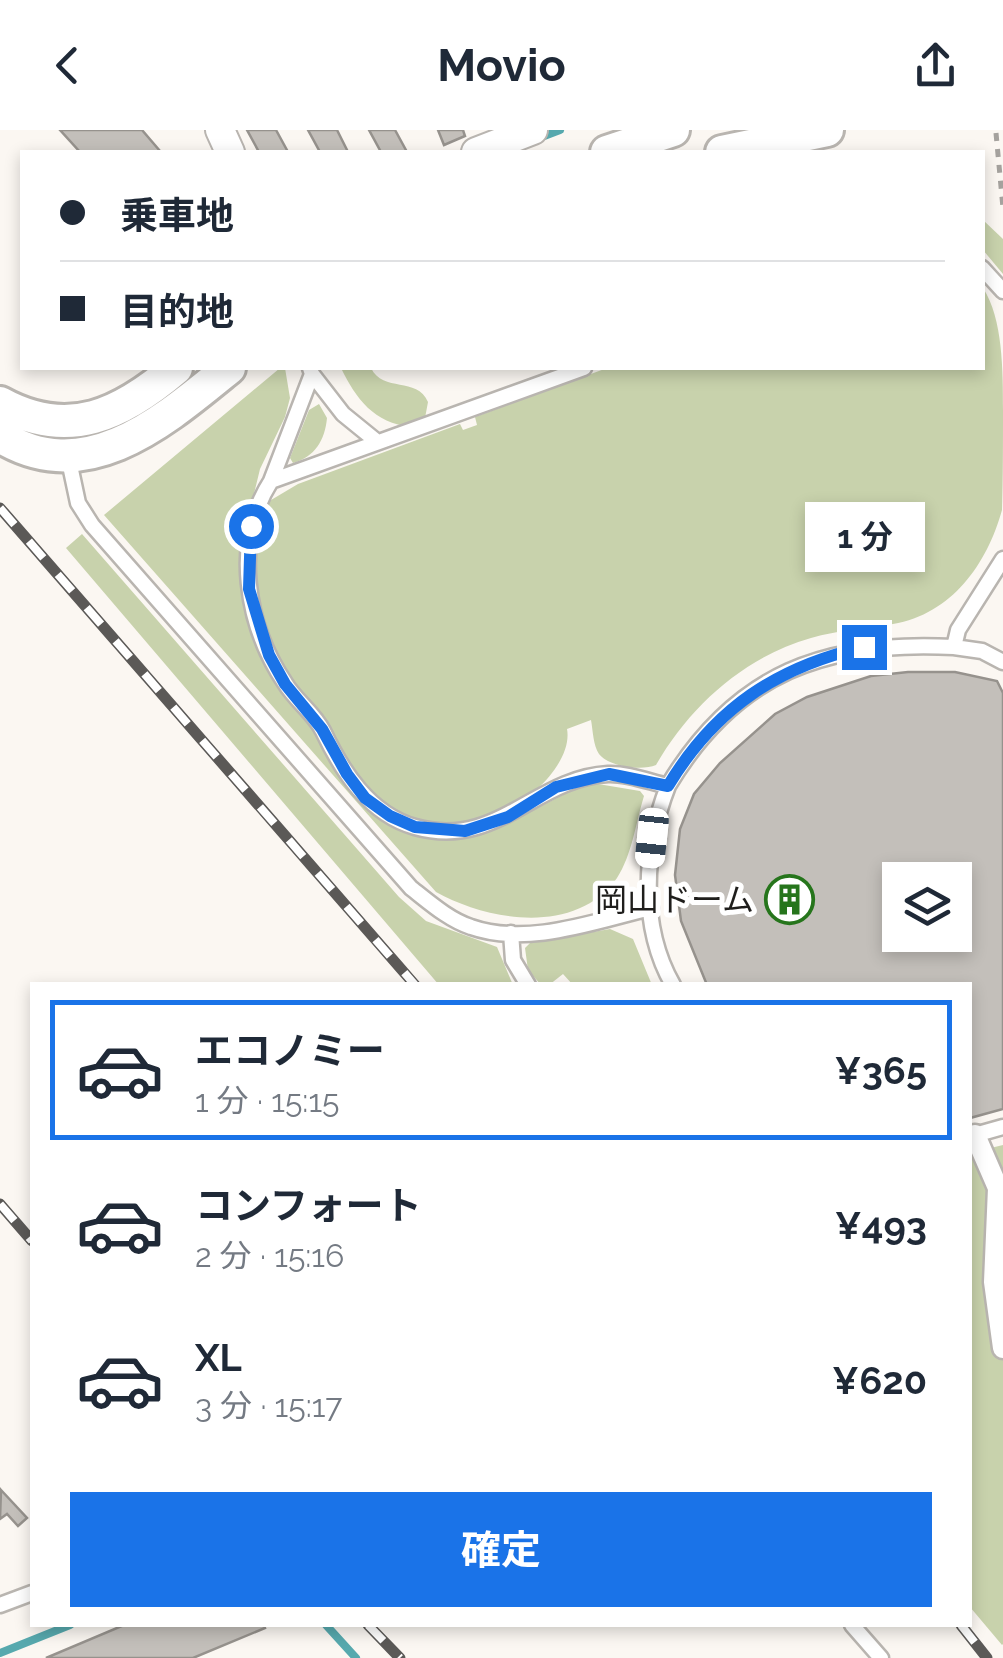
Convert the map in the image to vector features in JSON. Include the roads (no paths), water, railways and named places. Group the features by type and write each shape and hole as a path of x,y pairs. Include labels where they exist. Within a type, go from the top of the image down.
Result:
{"street":[{"path":"481,150 533,130"},
{"path":"613,150 673,130"},
{"path":"732,150 827,130"},
{"path":"0,403 46,420 108,415 139,400 174,370"},
{"path":"0,436 30,449 68,456 123,444 155,428 227,370"},
{"path":"972,1136 998,1188 994,1282 1003,1348"}],"lane":[{"path":"985,271 1003,291"},
{"path":"271,482 374,440 423,429 579,370"},
{"path":"311,371 343,414 374,440"},
{"path":"311,371 271,482 257,502 248,554 258,626 285,684 322,729 365,798 415,827 465,831 508,817 556,787 609,774 668,786"},
{"path":"68,456 78,503 92,525 411,888 471,927 512,934 561,930 650,908"},
{"path":"954,647 958,630 1003,558"},
{"path":"671,982 650,908 652,838 668,786 704,734 728,710 791,669 864,647 982,650 1003,662"},
{"path":"512,934 512,960 526,982"},
{"path":"972,1136 1003,1127"},
{"path":"0,1605 30,1594"},
{"path":"854,1627 880,1658"}],"waterway":[{"path":"539,138 560,130"},
{"path":"0,1653 65,1627"},
{"path":"328,1627 356,1658"}],"railway":[{"path":"0,508 412,982"},
{"path":"0,1204 30,1239"},
{"path":"370,1627 400,1658"},
{"path":"963,1627 987,1658"}],"place":[{"name":"岡山ドーム","path":"789,900"}]}
